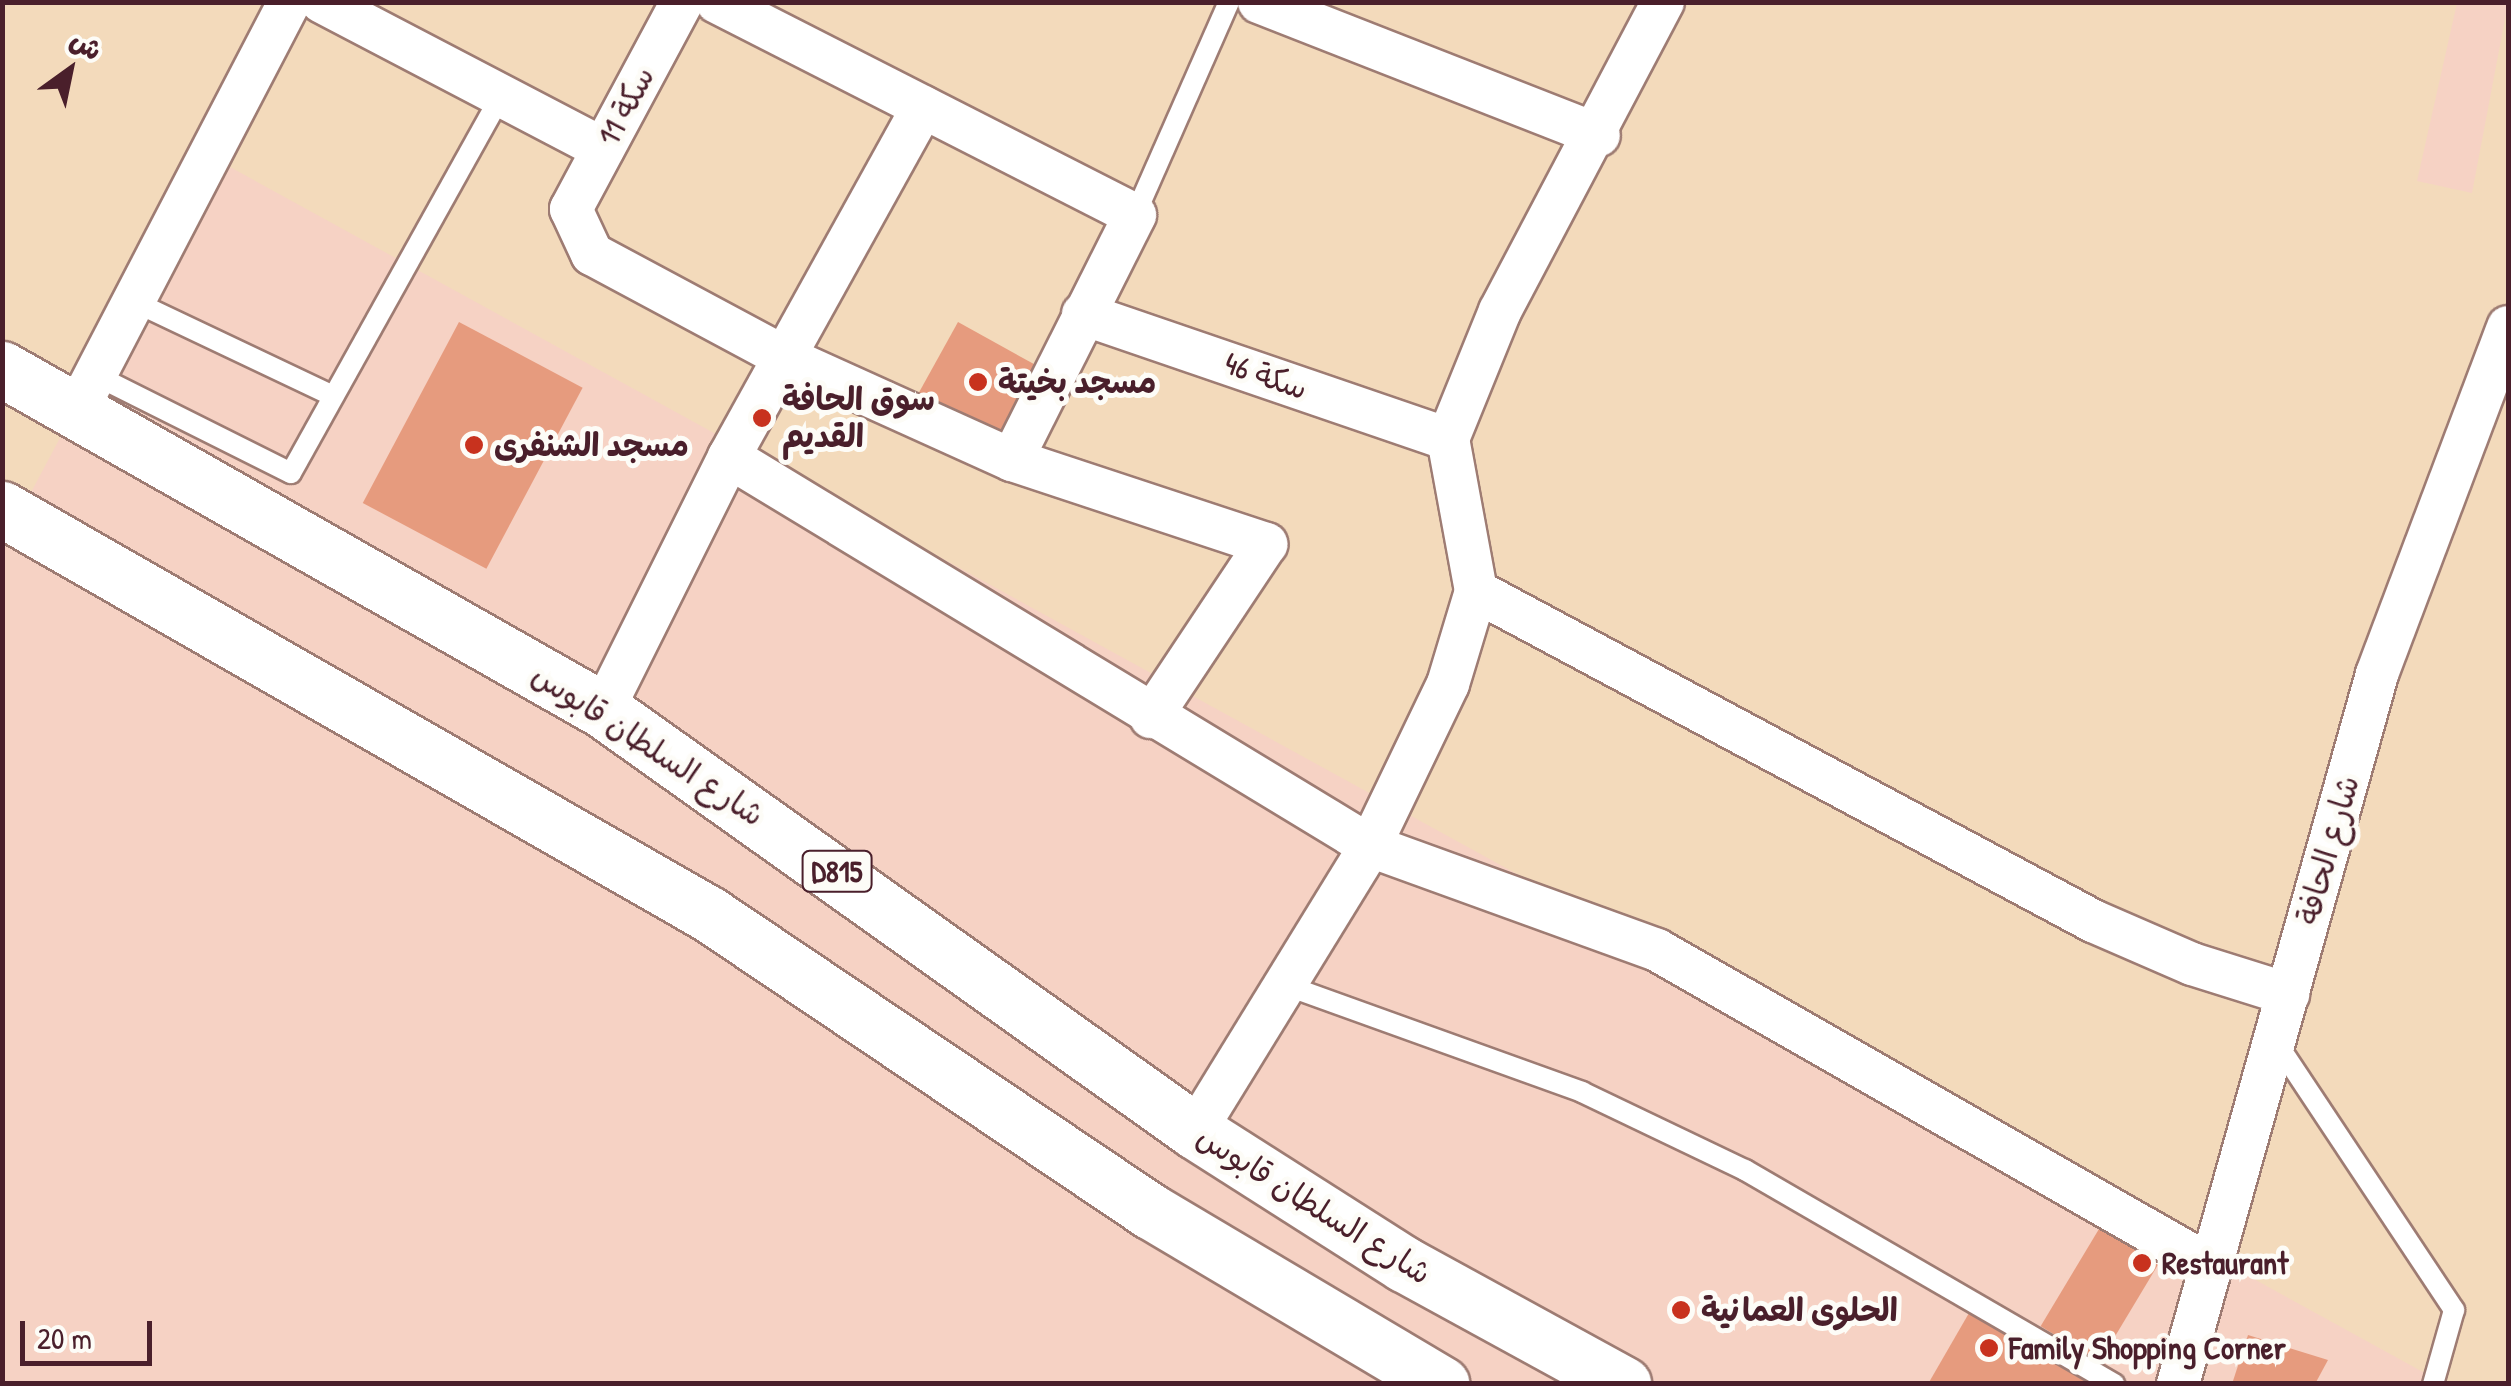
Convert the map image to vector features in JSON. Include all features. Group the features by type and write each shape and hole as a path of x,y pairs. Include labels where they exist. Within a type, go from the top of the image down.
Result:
{"main road":[{"name":"شارع السلطان قابوس","path":"2,369 86,392 603,710 1196,1131 1404,1264 1623,1384"},
{"path":"2,509 708,914 1150,1211 1441,1384"}],"street":[{"path":"86,392 289,2"},
{"path":"322,2 603,149"},
{"name":"سكة 11","path":"682,2 571,209 592,254 784,357"},
{"path":"717,2 1135,215 1012,460"},
{"path":"1259,2 1599,135"},
{"path":"1196,1131 1370,846 1448,684 1476,591 1448,439 1500,311 1599,135 1664,2"},
{"path":"603,710 729,457 923,106"},
{"name":"سكة 46","path":"1083,314 1448,439"},
{"name":"شارع الحافة","path":"2178,1384 2377,674 2508,327"},
{"path":"784,357 1012,460 1266,544 1150,717"},
{"path":"729,457 1021,630 1150,717 1370,846 1657,950 2212,1267"},
{"path":"1476,591 2093,921 2192,964 2288,994"}],"lane":[{"path":"1135,215 1230,2"},
{"path":"86,392 291,473 500,96"},
{"path":"135,302 332,395"},
{"path":"1288,986 1582,1092 1745,1170 2114,1384"},
{"path":"2275,1041 2454,1310 2433,1384"}],"shaded area":[{"path":"2457,3 2508,3 2472,193 2417,181"},
{"path":"210,156 2443,1383 3,1384 3,545"}],"building":[{"name":"مسجد الشنفرى","path":"459,322 583,388 486,569 363,503"},
{"name":"مسجد بخيتة","path":"958,322 1039,367 998,442 916,397"},
{"path":"2105,1219 2164,1255 2100,1362 2041,1326"},
{"name":"Family Shopping Corner","path":"1969,1313 2090,1384 1928,1384"},
{"path":"2248,1335 2328,1360 2315,1384 2232,1384"}],"place":[{"name":"مسجد بخيتة","path":"978,382"},
{"name":"سوق الحافة القديم","path":"762,418"},
{"name":"مسجد الشنفرى","path":"474,445"},
{"name":"Restaurant","path":"2142,1263"},
{"name":"الحلوى العمانية","path":"1681,1310"},
{"name":"Family Shopping Corner","path":"1989,1348"}]}
